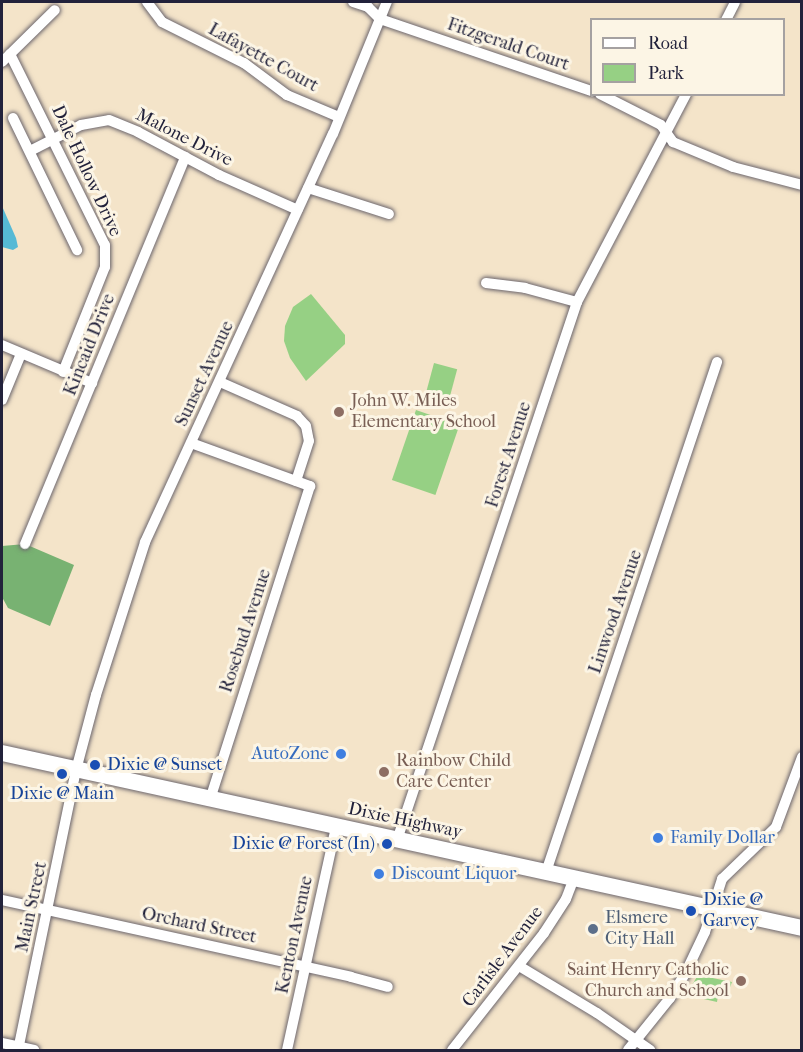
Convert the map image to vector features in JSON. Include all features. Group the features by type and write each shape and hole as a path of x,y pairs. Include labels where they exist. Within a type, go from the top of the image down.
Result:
{"main road":[{"name":"Dixie Highway","path":"2,753 801,928"}],"street":[{"name":"Lafayette Court","path":"147,2 162,22 244,63 286,94 339,117"},
{"name":"Fitzgerald Court","path":"353,2 368,8 380,19 590,91"},
{"name":"Sunset Avenue","path":"76,770 96,695 145,542 308,188 387,2"},
{"path":"727,18 735,2"},
{"path":"2,62 55,10"},
{"name":"Dale Hollow Drive","path":"10,54 102,235 106,254 105,267 63,372"},
{"path":"604,96 661,125 673,142 733,167 801,185"},
{"name":"Forest Avenue","path":"397,840 577,302 685,96"},
{"path":"13,118 77,249"},
{"name":"Malone Drive","path":"30,151 91,122 109,120 298,210"},
{"name":"Kincaid Drive","path":"26,544 185,157"},
{"path":"308,188 389,214"},
{"path":"486,283 525,288 577,302"},
{"path":"2,345 93,384"},
{"path":"2,400 21,354"},
{"name":"Linwood Avenue","path":"546,872 717,362"},
{"path":"191,443 296,481 309,441 306,426 297,416 220,382"},
{"name":"Rosebud Avenue","path":"210,800 310,486 296,481"},
{"path":"628,1050 670,998 686,972 705,932 718,889 727,872 764,842 776,827 801,757"},
{"name":"Main Street","path":"19,1049 76,770"},
{"name":"Kenton Avenue","path":"287,1050 336,827"},
{"name":"Carlisle Avenue","path":"452,1050 519,966 567,899 574,878"},
{"name":"Orchard Street","path":"2,900 388,987"},
{"path":"519,966 597,1013 650,1050"},
{"path":"2,1043 19,1049 34,1050"}],"green space":[{"path":"311,294 345,335 345,344 306,381 290,358 284,341 285,326 293,307"},
{"path":"434,363 457,369 447,406 424,400"},
{"path":"416,410 459,425 435,495 392,480"},
{"path":"25,544 74,565 50,626 8,608 2,597 2,546"},
{"path":"698,975 732,982 726,998 718,996 717,1002 686,995"}],"water":[{"path":"2,206 16,238 18,247 13,250 2,247"}],"place":[{"name":"John W. Miles Elementary School","path":"339,412"},
{"name":"AutoZone","path":"341,754"},
{"name":"Dixie @ Sunset","path":"95,765"},
{"name":"Rainbow Child Care Center","path":"384,772"},
{"name":"Dixie @ Main","path":"62,774"},
{"name":"Family Dollar","path":"658,838"},
{"name":"Dixie @ Forest (In)","path":"387,844"},
{"name":"Discount Liquor","path":"379,874"},
{"name":"Dixie @ Garvey","path":"691,911"},
{"name":"Elsmere City Hall","path":"593,929"},
{"name":"Saint Henry Catholic Church and School","path":"741,981"}]}
